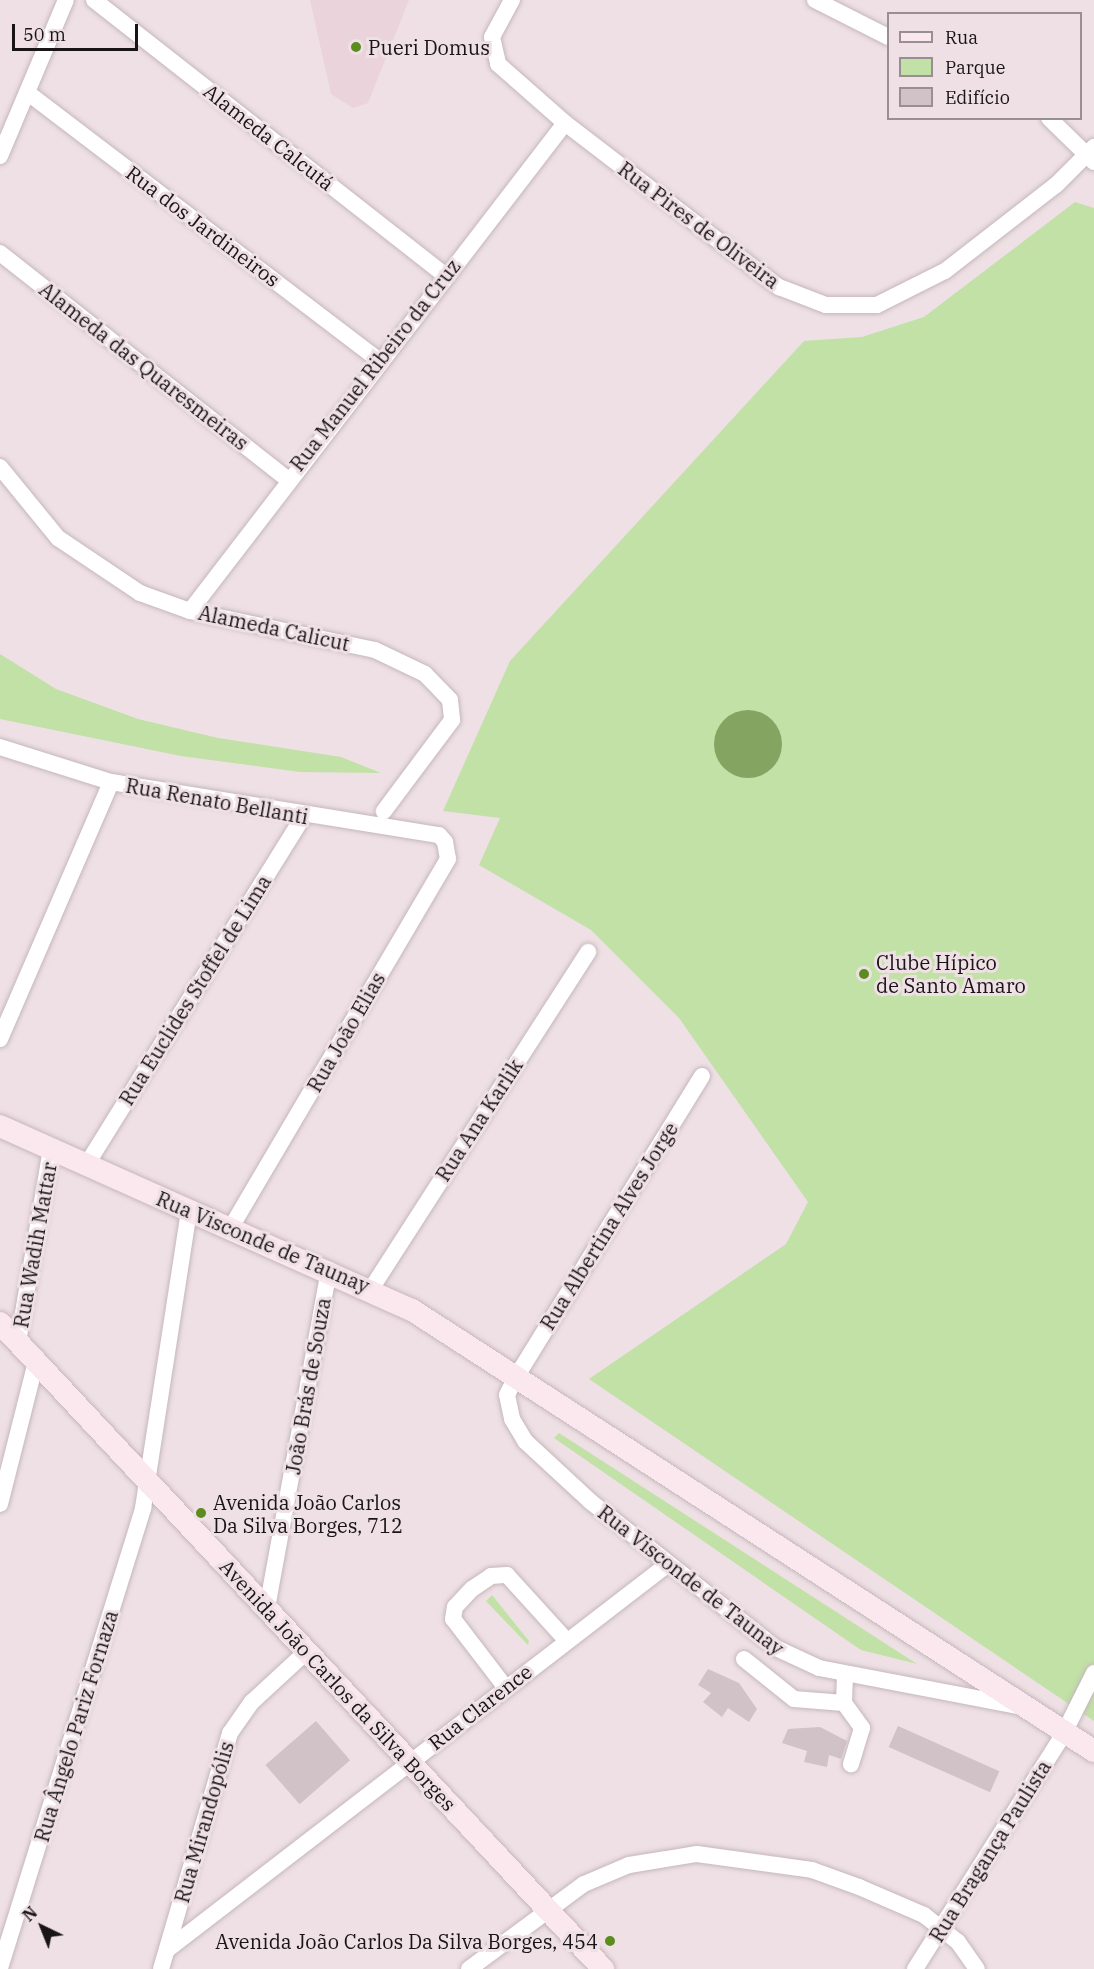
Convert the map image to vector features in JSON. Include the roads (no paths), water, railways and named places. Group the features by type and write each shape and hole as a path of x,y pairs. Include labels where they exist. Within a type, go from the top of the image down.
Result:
{"street":[{"path":"0,156 66,0"},
{"name":"Alameda Calcutá","path":"94,0 444,274"},
{"name":"Rua Pires de Oliveira","path":"513,0 492,37 498,64 565,123 779,287 826,305 852,307 902,297 945,271 1092,154"},
{"path":"815,0 887,36"},
{"name":"Rua dos Jardineiros","path":"28,93 379,360"},
{"path":"1051,120 1092,154"},
{"name":"Rua Manuel Ribeiro da Cruz","path":"189,611 444,274 565,123"},
{"name":"Alameda das Quaresmeiras","path":"0,253 287,479"},
{"name":"Alameda Calicut","path":"0,467 58,537 93,565 140,593 189,611 375,650 409,664 443,692 454,710 452,720 384,811"},
{"name":"Rua Renato Bellanti","path":"0,747 111,782 304,816 439,835"},
{"path":"0,1039 111,782"},
{"name":"Rua Euclides Stoffel de Lima","path":"87,1164 304,816"},
{"name":"Rua João Elias","path":"230,1229 448,859 439,835"},
{"name":"Rua Ana Karlik","path":"371,1288 588,952"},
{"name":"Rua Albertina Alves Jorge","path":"516,1377 702,1076"},
{"name":"Rua Visconde de Taunay","path":"0,1126 230,1229 371,1288 444,1328 1018,1706 1094,1752"},
{"name":"Rua Wadih Mattar","path":"18,1342 51,1148"},
{"name":"Rua Ângelo Pariz Fornaza","path":"0,1968 148,1483 189,1211"},
{"name":"João Brás de Souza","path":"267,1608 329,1270"},
{"name":"Avenida João Carlos da Silva Borges","path":"0,1323 412,1762 545,1910 603,1969"},
{"path":"0,1504 36,1362"},
{"name":"Rua Visconde de Taunay","path":"516,1377 507,1404 525,1441 668,1564 776,1648 845,1674 1018,1706"},
{"name":"Rua Clarence","path":"167,1950 412,1762 565,1639 668,1564"},
{"path":"506,1688 455,1626 455,1607 472,1589 492,1576 507,1575 565,1639"},
{"name":"Rua Mirandopólis","path":"167,1950 230,1733 252,1702 307,1651"},
{"path":"744,1659 794,1699 844,1703"},
{"name":"Rua Bragança Paulista","path":"915,1969 1064,1733 1094,1673"},
{"path":"845,1674 844,1703 862,1728 851,1764"},
{"path":"469,1969 545,1910 584,1884 629,1865 698,1854 812,1870 924,1915 943,1928 977,1969"},
{"path":"161,1969 167,1950"}],"place":[{"name":"Pueri Domus","path":"356,47"},
{"name":"Clube Hípico de Santo Amaro","path":"864,974"},
{"name":"Avenida João Carlos Da Silva Borges, 712","path":"201,1513"},
{"name":"Avenida João Carlos Da Silva Borges, 454","path":"610,1941"}]}
